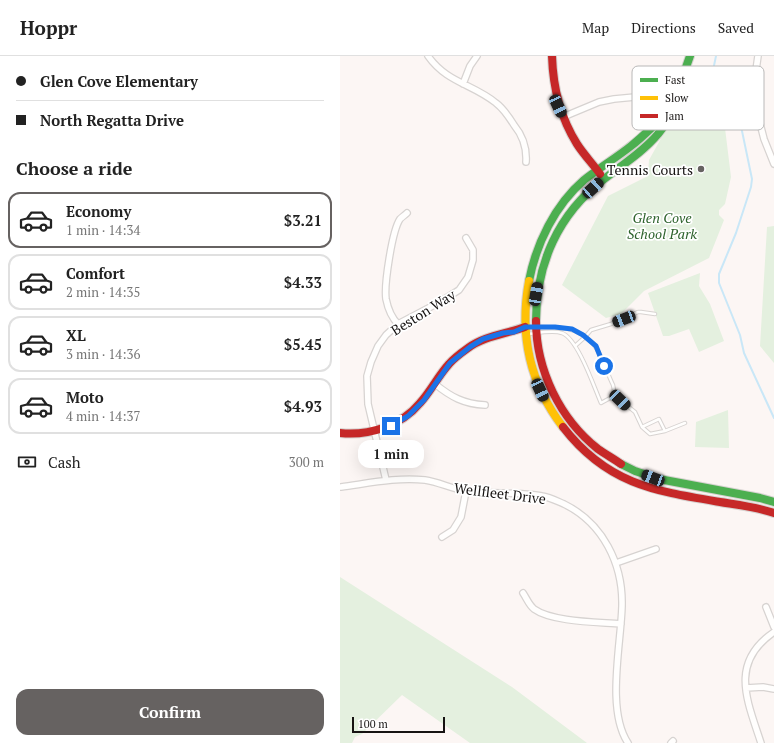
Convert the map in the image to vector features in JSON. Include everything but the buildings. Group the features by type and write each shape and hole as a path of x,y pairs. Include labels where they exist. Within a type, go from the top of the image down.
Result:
{"main road":[{"path":"552,56 553,79 558,106 574,140 603,178"},
{"path":"686,66 690,56"},
{"path":"650,130 587,178 569,196 557,212 539,244 529,277 526,306 526,331 532,366 537,382 555,417 572,438 581,448 598,462 622,477 662,492 774,513"},
{"path":"661,130 653,140 603,178 582,197 555,234 540,272 536,294 535,330 542,367 549,387 562,409 572,422 592,443 628,468 653,478 774,502"},
{"path":"340,433 359,433 391,426 408,416 424,400 450,363 470,347 483,339 503,333 526,331"}],"street":[{"path":"428,56 441,71 488,97 505,112 522,135 525,144 526,162"},
{"path":"463,84 470,66 477,56"},
{"path":"757,66 758,56"},
{"path":"563,117 599,102 632,97"},
{"path":"762,130 774,164"},
{"path":"398,324 391,317 386,300 386,287 395,232 400,219 407,213"},
{"name":"Beston Way","path":"386,480 368,404 367,376 371,362 378,346 386,335 398,324 459,290 468,277 474,260 473,250 466,238"},
{"path":"435,384 461,401 485,405"},
{"name":"Wellfleet Drive","path":"341,487 386,480 411,479 428,481 466,491 495,494 524,493 544,496 572,508 585,517 607,544 616,563 621,584 622,597 617,711 622,731 628,743"},
{"path":"442,537 453,530 461,517 466,491"},
{"path":"616,563 656,549"},
{"path":"523,593 530,605 536,610 558,618 621,624"},
{"path":"766,607 774,627"},
{"path":"762,743 753,718 744,678 749,659 755,649 763,640 774,632"},
{"path":"746,688 763,687 774,689"}],"lane":[{"path":"575,346 594,328 611,324 638,312 655,314"},
{"path":"526,331 563,327 577,332 585,337 596,346 613,385 613,396"},
{"path":"526,331 535,330 560,332 568,336 575,346 601,403 613,396"},
{"path":"613,396 635,412 642,426 650,434 665,431 685,423"},
{"path":"642,426 660,419 665,431"}],"green space":[{"name":"Glen Cove School Park","path":"666,130 725,130 731,177 725,204 719,210 719,215 724,220 709,258 644,291 621,314 606,318 562,285 608,196 648,176 649,160"},
{"path":"774,226 774,363 760,346 767,227"},
{"path":"700,273 699,286 710,304 724,341 699,352 689,329 669,336 663,336 648,293"},
{"path":"728,410 729,448 695,447 696,422"},
{"path":"340,577 512,687 587,743 470,743 402,695 362,734 355,737 352,743 340,743"}],"waterway":[{"path":"714,66 716,56"},
{"path":"742,130 752,179 751,187 736,233 719,274 719,283 740,335 744,353 774,418"}],"traffic: fast":[{"path":"686,66 690,56"},
{"path":"529,281 536,253 542,239 548,226 564,201 584,180 631,146 649,130"},
{"path":"536,321 537,300 545,260 562,224 588,193 652,141 661,130"},
{"path":"621,464 635,471 659,479 774,502"}],"traffic: slow":[{"path":"529,281 525,321 530,358 542,394 563,427"}],"traffic: jam":[{"path":"552,56 558,102 566,123 577,144 600,174"},
{"path":"536,321 540,357 553,392 562,408 584,437 598,449 621,464"},
{"path":"340,433 351,434 373,431 384,428 404,418 428,394 453,360 463,352 481,341 525,327"},
{"path":"563,427 580,446 597,461 615,473 633,482 674,494 748,506 774,513"}],"place":[{"name":"Tennis Courts","path":"701,169"}],"route":[{"path":"391,426 408,416 424,400 450,363 483,339 503,333 514,332 525,327 563,327 572,329 583,335 596,346 604,366"}]}
